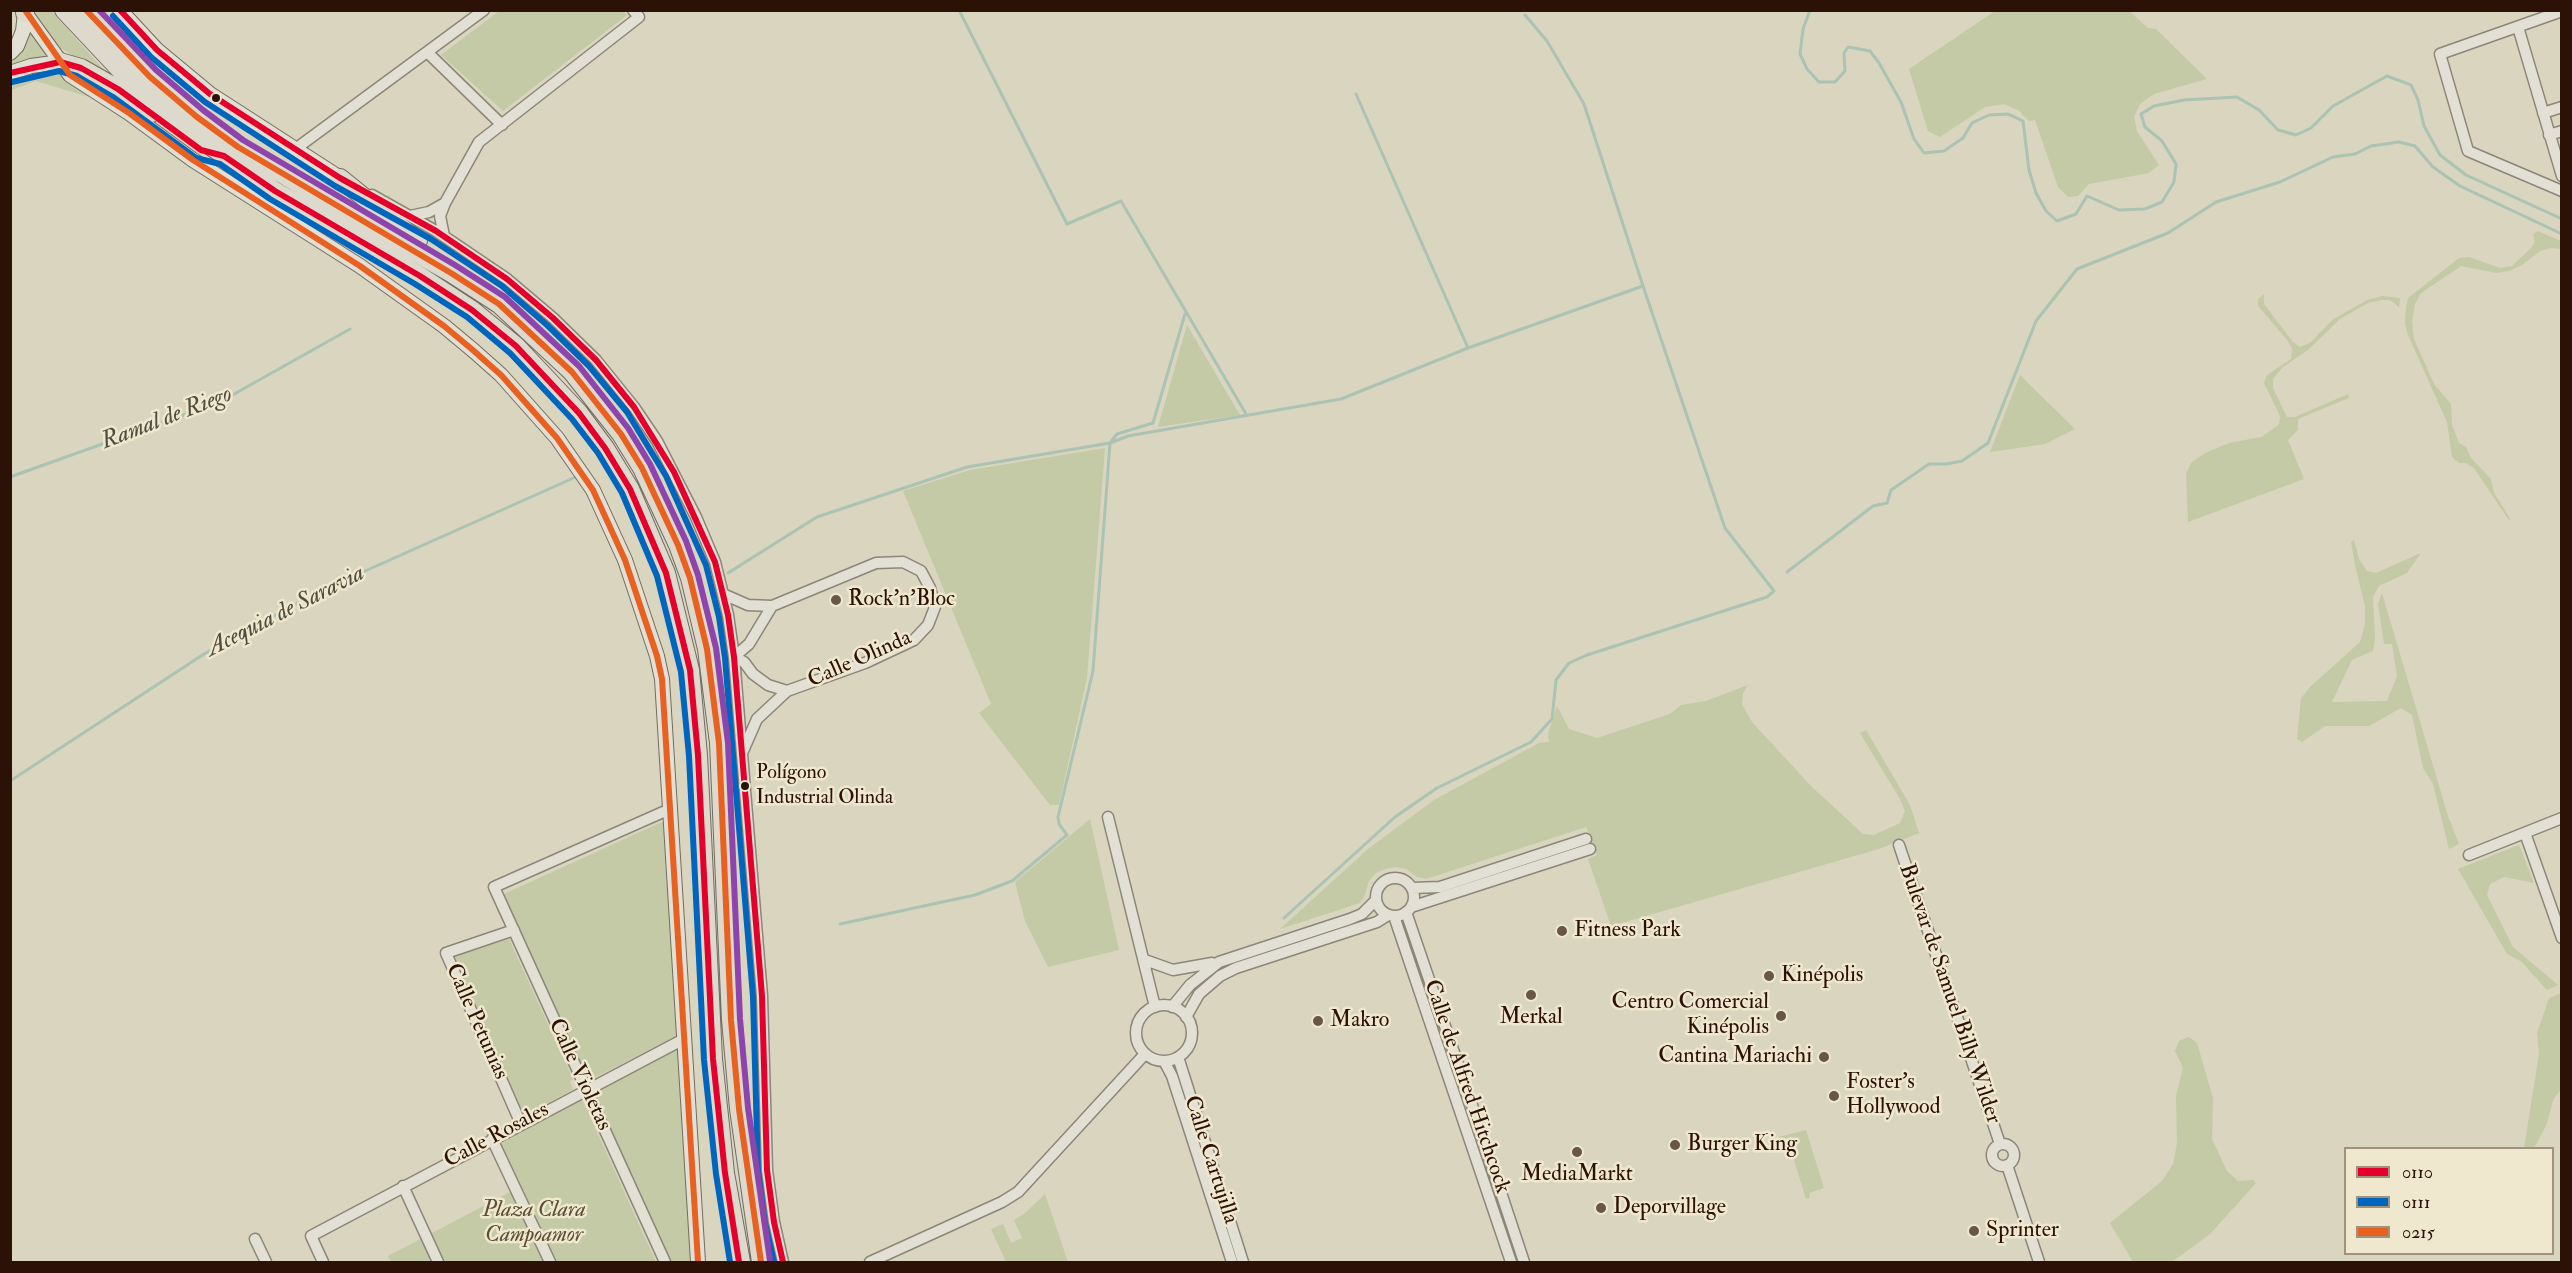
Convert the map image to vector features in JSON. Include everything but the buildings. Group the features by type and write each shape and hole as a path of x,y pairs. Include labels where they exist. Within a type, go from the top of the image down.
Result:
{"highway":[{"path":"64,10 128,78 224,156 275,191 420,276 472,310 516,346 579,413 604,448 635,500 666,573 683,638 691,682 698,755 713,1059 725,1173 740,1260"},
{"path":"86,10 150,77 222,135 499,304 544,344 597,402 642,468 678,545 690,578 707,649 719,743 731,1020 744,1156 761,1263"},
{"path":"60,62 81,68 118,89 201,150 224,156"},
{"path":"340,178 402,231 436,254 451,273"}],"street":[{"path":"120,10 157,50 201,87 294,150 440,234 507,279 553,318 596,360 634,407 668,462 696,517 715,562 734,657 762,996 767,1170 774,1222 783,1263"},
{"path":"294,150 484,10"},
{"path":"440,234 440,216 445,203 479,142 639,17 633,10"},
{"path":"10,53 17,46 23,31 24,11"},
{"path":"24,11 70,75 129,113 193,160 360,266 444,326 501,375 557,438 593,490 617,539 657,656 662,679 698,1263"},
{"path":"2562,12 2440,54 2468,151 2562,191"},
{"path":"2518,27 2562,176"},
{"path":"427,52 502,125"},
{"path":"10,73 31,66 60,62"},
{"path":"2543,113 2562,107"},
{"path":"2549,135 2562,130"},
{"path":"410,216 429,212 445,203"},
{"name":"Calle Olinda","path":"723,594 748,605 772,606 876,563 903,562 921,571 930,588 934,607 928,625 914,640 865,663 787,691 757,719 742,753"},
{"path":"734,657 749,644 772,606"},
{"name":"Calle Olinda","path":"734,657 744,662 753,674 768,685 787,691"},
{"name":"Calle Violetas","path":"665,1263 494,887 670,809"},
{"path":"1108,817 1155,1007"},
{"path":"2469,855 2562,818"},
{"path":"2525,833 2562,938"},
{"path":"1186,1017 1199,994 1220,976 1236,969 1377,922 1588,844"},
{"name":"Bulevar de Samuel Billy Wilder","path":"1899,845 2000,1144 2007,1145 2014,1153 2013,1161 2007,1165 2039,1263"},
{"path":"1412,888 1440,887 1573,849"},
{"path":"1145,960 1173,970 1219,962 1350,919 1362,914 1376,900 1381,884 1392,878 1403,880 1412,888 1414,897 1409,910"},
{"path":"1376,900 1383,911 1391,915"},
{"name":"Calle de Alfred Hitchcock","path":"1409,910 1461,1079 1470,1099 1524,1263"},
{"name":"Calle de Alfred Hitchcock","path":"1391,915 1511,1263"},
{"name":"Calle Petunias","path":"514,930 446,953 521,1124"},
{"path":"1172,1007 1190,984 1219,962"},
{"path":"1155,1007 1172,1007 1186,1017 1192,1036 1187,1048 1178,1057 1164,1061 1144,1054 1136,1037 1137,1024 1144,1013 1155,1007"},
{"name":"Calle Rosales","path":"323,1263 311,1236 684,1039"},
{"path":"870,1263 987,1209 1018,1192 1144,1054"},
{"name":"Calle Cartujilla","path":"1178,1057 1243,1263"},
{"name":"Calle Cartujilla","path":"1164,1061 1172,1076 1232,1263"},
{"path":"492,1139 550,1263"},
{"path":"403,1186 438,1263"},
{"path":"255,1239 266,1263"}],"green space":[{"path":"2128,10 2148,28 2156,29 2207,79 2154,94 2140,104 2134,117 2137,131 2159,165 2149,173 2089,184 2078,196 2068,197 2058,187 2035,120 2029,121 2018,110 2004,104 1985,107 1940,137 1928,131 1909,69 1995,11"},
{"path":"31,11 51,11 105,71 103,74 54,44"},
{"path":"499,11 623,11 627,15 503,111 441,55"},
{"path":"29,25 51,57 11,67 11,59"},
{"path":"41,68 53,70 92,93 89,97 36,81 11,90 10,78"},
{"path":"2538,231 2561,241 2561,249 2552,248 2540,251 2522,265 2509,271 2496,273 2461,266 2421,293 2415,304 2412,322 2414,339 2434,384 2451,404 2452,425 2459,443 2466,447 2471,458 2491,479 2494,493 2511,520 2508,519 2474,468 2466,463 2459,463 2452,457 2447,422 2408,335 2405,324 2406,308 2408,298 2459,258 2469,257 2500,268 2512,266 2531,248 2535,242 2533,234"},
{"path":"2264,294 2264,304 2293,342 2300,347 2310,343 2332,320 2367,300 2382,296 2400,298 2399,307 2390,300 2382,300 2368,303 2340,319 2309,349 2282,368 2273,379 2273,388 2287,417 2295,417 2348,394 2349,398 2298,419 2298,430 2288,440 2304,479 2188,522 2186,474 2191,463 2205,453 2229,443 2261,437 2279,425 2280,416 2264,383 2267,375 2291,359 2292,349 2288,341 2258,306 2258,299"},
{"path":"1187,325 1240,415 1158,427"},
{"path":"2020,375 2075,429 2045,444 1990,452"},
{"path":"1105,448 1087,678 1059,805 1050,805 979,713 991,704 903,491 970,470"},
{"path":"2354,540 2359,559 2367,571 2376,573 2421,553 2407,573 2379,586 2373,597 2375,639 2373,651 2352,660 2332,702 2387,701 2397,676 2392,644 2384,644 2378,604 2382,593 2448,816 2459,844 2449,849 2433,784 2423,768 2412,715 2401,708 2369,726 2325,726 2302,742 2297,739 2301,698 2311,686 2360,642 2365,624 2365,606 2351,542"},
{"path":"1748,685 1743,693 1742,704 1752,722 1811,786 1863,834 1874,835 1900,823 1905,811 1860,733 1866,730 1910,805 1919,833 1879,849 1611,926 1588,859 1597,855 1586,827 1426,879 1417,877 1406,869 1396,867 1385,869 1376,873 1369,881 1360,903 1280,929 1368,849 1434,800 1539,743 1549,742 1548,734 1557,706 1569,729 1597,738 1670,714 1681,705 1706,701"},
{"path":"1090,819 1119,950 1048,967 1025,921 1015,882"},
{"path":"664,821 678,1035 588,1081 504,894"},
{"path":"2519,845 2534,883 2504,877 2490,884 2487,895 2513,947 2558,985 2547,990 2522,962 2507,954 2458,869"},
{"path":"509,939 573,1079 570,1081 573,1089 524,1116 454,956"},
{"path":"2561,993 2561,1090 2554,1098 2546,1126 2535,1147 2524,1147 2539,1054 2537,1033 2549,998"},
{"path":"2189,1037 2197,1043 2213,1098 2212,1139 2227,1171 2238,1181 2253,1180 2256,1183 2210,1234 2172,1262 2133,1262 2110,1223 2162,1181 2173,1164 2177,1143 2176,1096 2183,1068 2175,1051 2179,1041"},
{"path":"678,1048 692,1262 671,1262 594,1093"},
{"name":"Plaza Clara Campoamor","path":"582,1099 656,1262 391,1262 388,1256 520,1187 500,1144"},
{"path":"1806,1130 1824,1188 1809,1193 1810,1198 1806,1199 1787,1138 1779,1140 1778,1137"},
{"path":"1045,1194 1068,1262 1006,1262 991,1229 1003,1224 1011,1243 1022,1238 1014,1220 1024,1214"}],"waterway":[{"path":"959,10 1067,224 1121,201 1246,414"},
{"path":"1810,10 1803,29 1800,54 1807,69 1819,82 1835,82 1845,71 1844,53 1848,47 1870,51 1901,102 1914,139 1924,153 1944,151 1963,138 1972,123 1989,115 2008,114 2023,121 2029,170 2036,193 2046,211 2057,221 2076,214 2087,196 2119,210 2145,209 2162,202 2174,182 2176,164 2162,141 2145,127 2141,114 2154,106 2184,100 2237,97 2259,110 2278,130 2296,135 2311,128 2333,106 2387,76 2411,85 2418,100 2424,126 2440,155 2466,175 2562,219"},
{"path":"1525,15 1547,41 1584,104 1643,286"},
{"path":"1356,94 1468,348"},
{"path":"1787,572 1873,506 1887,503 1891,490 1929,464 1962,461 1988,443 2036,321 2077,269 2168,233 2216,202 2280,182 2333,157 2355,154 2371,146 2399,142 2415,146 2433,167 2460,186 2562,234"},
{"path":"728,573 817,517 967,467 1110,443 1128,436 1341,399 1468,348 1643,286 1725,528 1774,591 1767,597 1587,655 1569,663 1556,680 1552,719 1531,742 1437,788 1395,817 1284,918"},
{"path":"840,924 975,895 1012,881 1067,835 1059,824 1058,817 1093,671 1110,443 1117,434 1153,423 1185,314"},
{"name":"Ramal de Riego","path":"10,477 220,402 350,329"},
{"name":"Acequia de Saravia","path":"10,781 204,654 318,592 578,476"}],"transit line":[{"name":"0215","path":"25,10 70,75 129,113 193,160 360,266 444,326 474,351 501,375 557,438 593,490 625,560 657,656 662,679 698,1262"},
{"name":"0215","path":"86,10 150,77 197,117 238,147 451,273 499,304 572,372 621,434 642,468 678,545 690,578 707,649 719,743 731,1020 739,1109 761,1262"},
{"path":"99,10 156,70 243,140 505,297 579,366 628,428 650,464 686,541 698,575 716,648 728,743 740,1019 748,1108 770,1261"},
{"name":"0110","path":"120,10 157,50 210,94 340,178 436,231 507,279 553,318 596,360 634,407 674,472 715,562 728,615 734,657 762,996 767,1170 774,1222 783,1262"},
{"name":"0111","path":"113,16 151,57 205,102 335,186 431,239 502,286 589,366 627,412 666,476 706,565 719,617 725,658 753,997 758,1170 765,1223 774,1262"},
{"name":"0110","path":"10,73 60,62 81,68 118,89 201,150 224,156 275,191 420,276 472,310 516,346 579,413 605,448 630,489 666,573 690,670 698,755 713,1059 725,1173 739,1262"},
{"name":"0111","path":"12,82 59,71 77,76 113,97 196,158 220,164 270,199 415,284 467,317 510,353 572,419 598,453 622,493 657,576 681,672 689,756 704,1060 716,1174 730,1262"}],"place":[{"name":"Rock'n'Bloc","path":"836,600"},
{"name":"Polígono Industrial Olinda","path":"745,786"},
{"name":"Fitness Park","path":"1562,931"},
{"name":"Kinépolis","path":"1769,976"},
{"name":"Merkal","path":"1531,995"},
{"name":"Centro Comercial Kinépolis","path":"1781,1016"},
{"name":"Makro","path":"1318,1021"},
{"name":"Cantina Mariachi","path":"1824,1057"},
{"name":"Foster's Hollywood","path":"1834,1096"},
{"name":"Burger King","path":"1675,1145"},
{"name":"MediaMarkt","path":"1577,1152"},
{"name":"Deporvillage","path":"1601,1208"},
{"name":"Sprinter","path":"1974,1231"}]}
